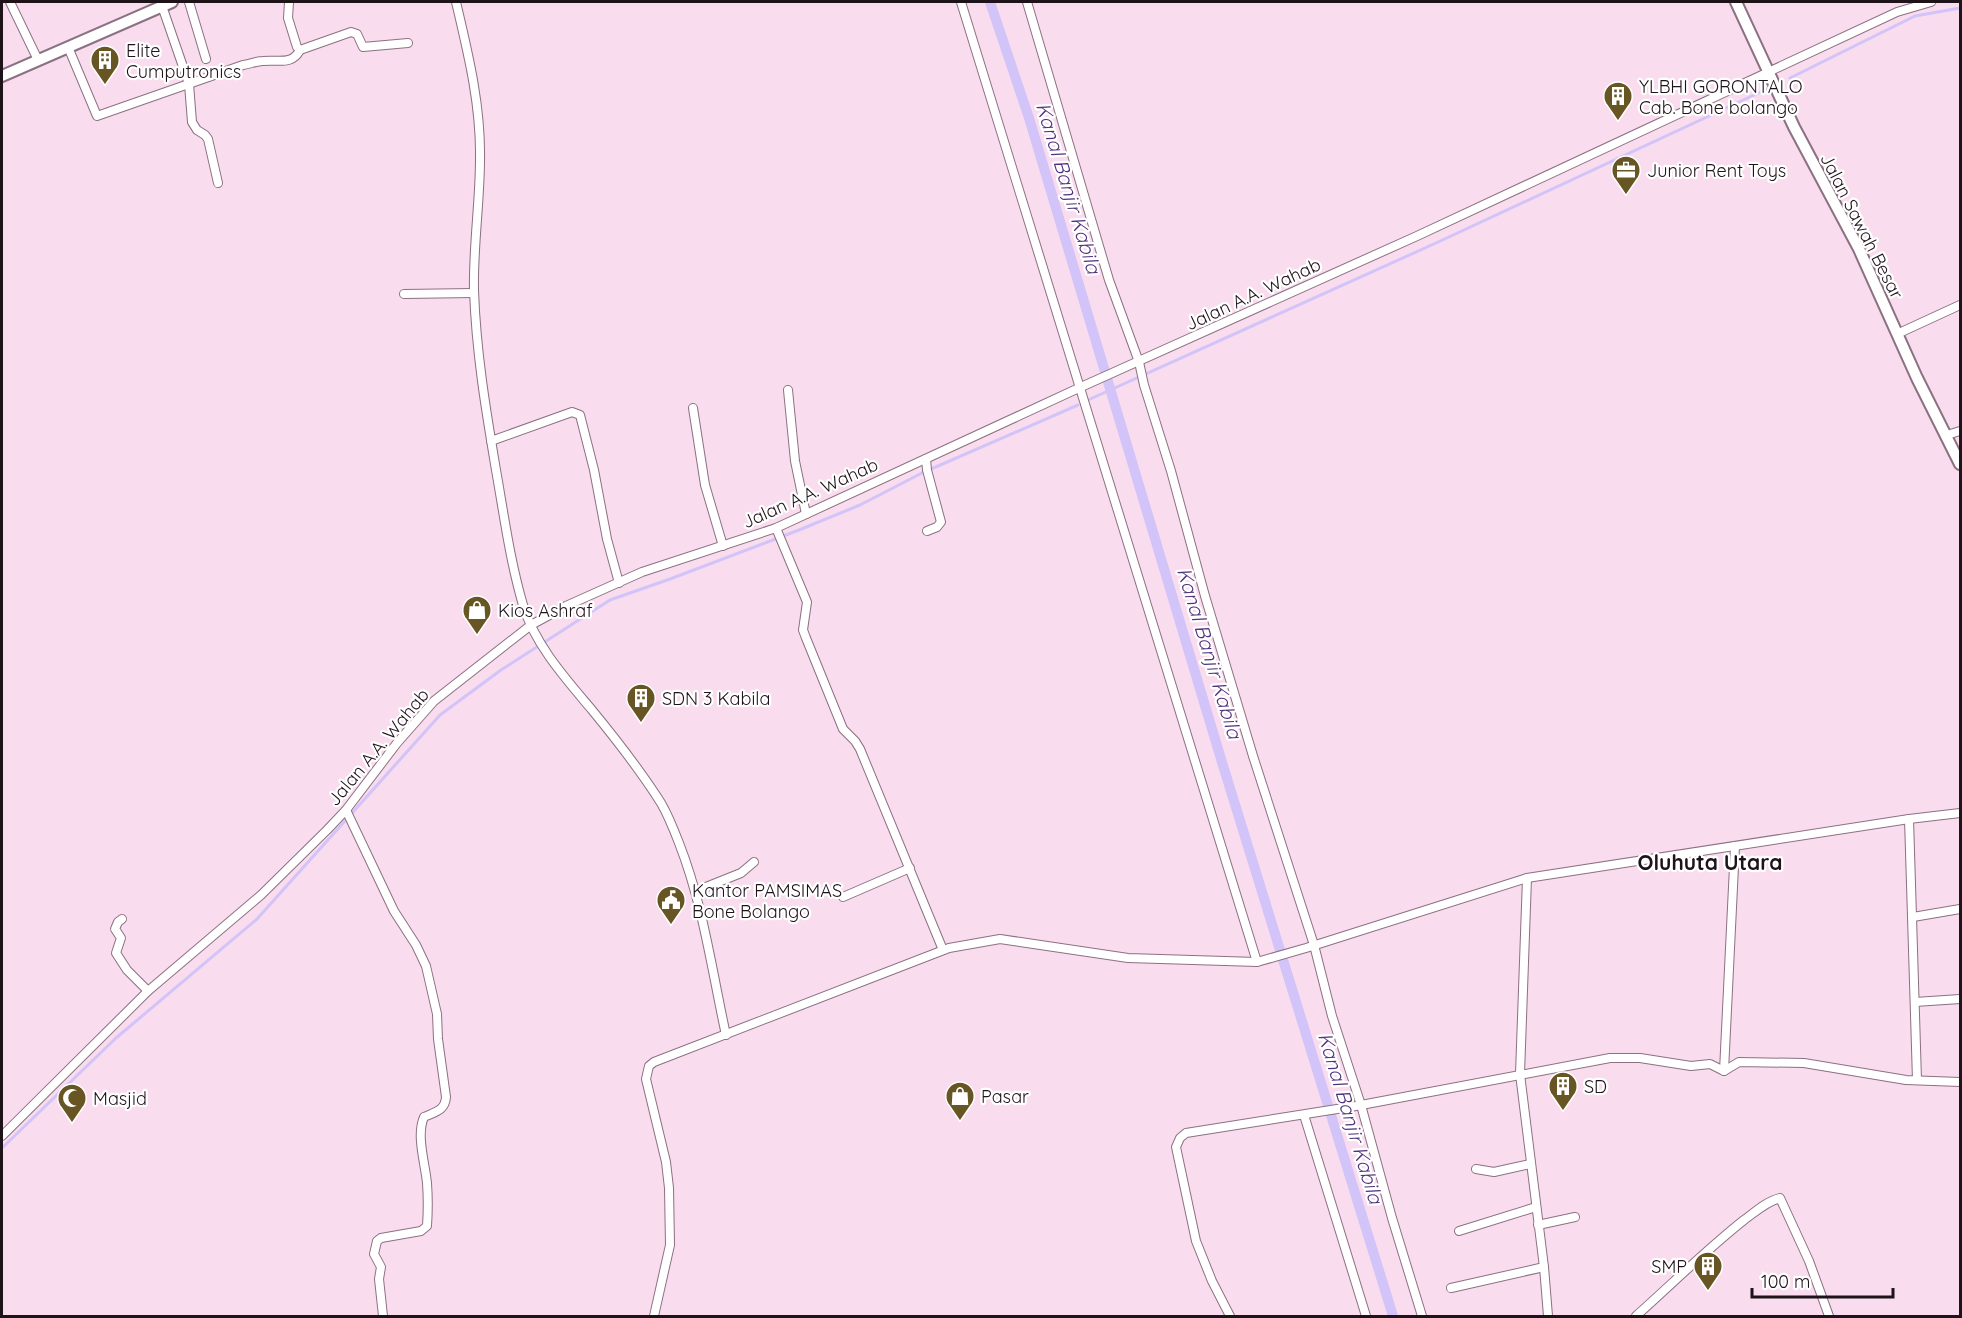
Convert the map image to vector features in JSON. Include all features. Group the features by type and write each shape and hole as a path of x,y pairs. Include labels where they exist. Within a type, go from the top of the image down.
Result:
{"main road":[{"name":"Jalan Sawah Besar","path":"1736,2 1794,127 1860,249 1897,334 1960,464"},
{"path":"2,76 167,4"}],"street":[{"path":"10,2 38,60"},
{"path":"189,2 206,59"},
{"path":"289,2 288,18 300,50"},
{"path":"456,2 476,91 480,138 475,319 491,441 508,544 523,605 531,625 545,648 662,804 679,842 696,891 726,1035"},
{"path":"961,2 1261,961"},
{"path":"1027,2 1109,280 1171,471 1225,661 1422,1317"},
{"name":"Jalan A.A. Wahab","path":"2,1136 148,990 261,895 348,816 397,743 434,701 531,625 566,606 642,572 723,546 778,534 806,514 926,462 1081,387 1769,73 1897,12 1930,2"},
{"path":"167,4 189,84 192,122 197,130 208,139 218,183"},
{"path":"68,47 97,116 261,61 286,61 298,55 300,50 351,32 357,34 363,47 408,43"},
{"path":"404,294 474,293"},
{"path":"1897,334 1960,305"},
{"path":"788,390 795,461 806,514"},
{"path":"693,408 705,485 723,546"},
{"path":"491,441 572,412 580,414 619,583"},
{"path":"1947,435 1960,431"},
{"path":"926,462 941,522 934,529 927,531"},
{"path":"778,534 807,602 803,630 806,638 840,723 860,749 944,950"},
{"path":"654,1317 670,1245 669,1188 666,1162 646,1079 649,1066 654,1062 944,950 1000,939 1128,958 1261,961 1527,878 1960,813"},
{"path":"348,816 394,911 413,940 426,966 437,1014 446,1097 446,1102 440,1111 422,1120 428,1226 422,1231 381,1238 376,1241 374,1247 374,1254 381,1267 379,1280 383,1317"},
{"path":"1909,819 1917,1080"},
{"path":"1724,1071 1735,846"},
{"path":"696,891 741,873 754,862"},
{"path":"843,897 910,868"},
{"path":"1527,878 1520,1074 1548,1317"},
{"path":"1913,917 1960,909"},
{"path":"122,919 115,929 121,938 116,953 127,970 148,990"},
{"path":"1915,1002 1960,999"},
{"path":"1230,1317 1196,1241 1176,1147 1180,1138 1186,1133 1304,1115 1610,1058 1640,1058 1691,1066 1710,1064 1724,1071"},
{"path":"1724,1071 1739,1062 1804,1063 1917,1080 1960,1082"},
{"path":"1304,1115 1366,1317"},
{"path":"1476,1169 1494,1172 1530,1164"},
{"path":"1636,1317 1722,1237 1756,1211 1780,1198 1809,1261 1829,1317"},
{"path":"1459,1231 1536,1207"},
{"path":"1538,1226 1575,1217"},
{"path":"1451,1288 1544,1267"}],"waterway":[{"name":"Kanal Banjir Kabila","path":"990,2 1029,118 1221,759 1393,1316"},
{"path":"1790,78 1915,16 1960,8"},
{"path":"1088,400 1436,243 1767,89"},
{"path":"2,1148 116,1038 257,919 440,715 501,670 610,600 860,505 922,473 1078,405"}],"place":[{"name":"Elite Cumputronics","path":"105,86"},
{"name":"YLBHI GORONTALO Cab. Bone bolango","path":"1618,122"},
{"name":"Junior Rent Toys","path":"1626,196"},
{"name":"Kios Ashraf","path":"477,636"},
{"name":"SDN 3 Kabila","path":"641,724"},
{"name":"Kantor PAMSIMAS Bone Bolango","path":"671,926"},
{"name":"SD","path":"1563,1112"},
{"name":"Pasar","path":"960,1122"},
{"name":"Masjid","path":"72,1124"},
{"name":"SMP","path":"1708,1292"}],"district":[{"name":"Oluhuta Utara","path":"1710,862"}]}
